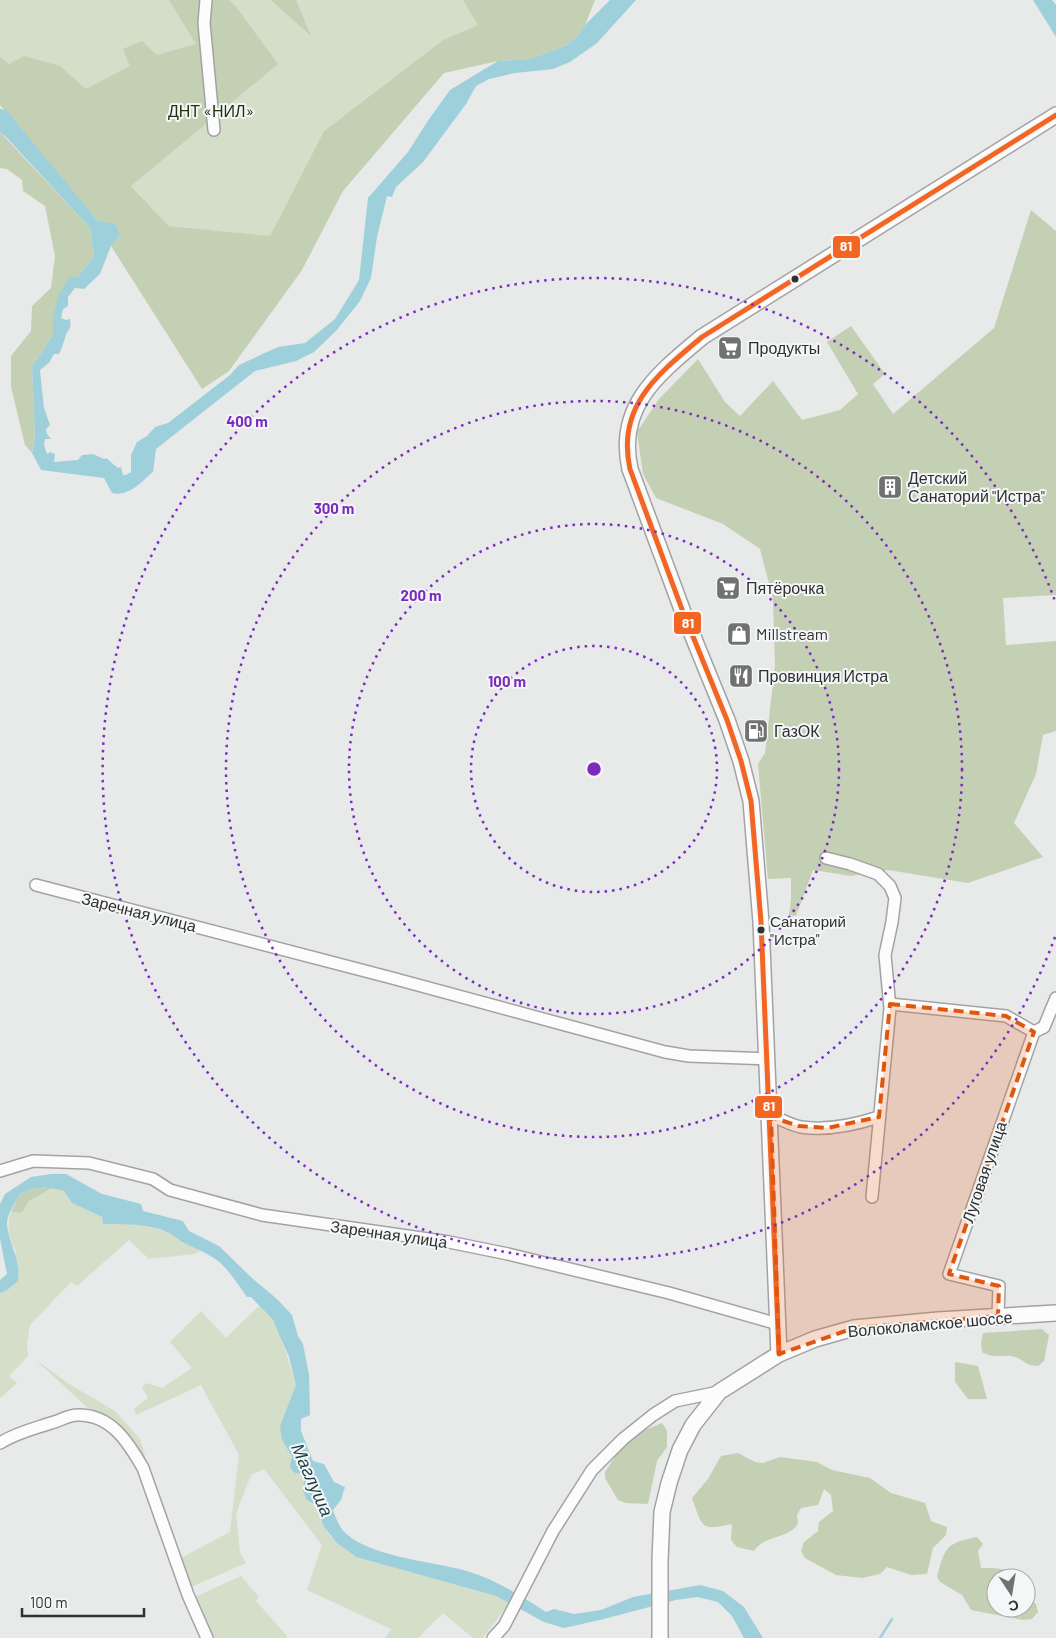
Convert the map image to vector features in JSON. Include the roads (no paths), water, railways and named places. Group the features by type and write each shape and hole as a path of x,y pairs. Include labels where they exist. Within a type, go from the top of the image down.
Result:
{"main road":[{"path":"779,1354 771,1117 761,922 755,837 748,785 727,720 683,612 630,469 627,453 629,424 637,404 648,387 678,357 702,337 1056,115"},
{"name":"Волоколамское шоссе","path":"660,1637 662,1512 668,1483 680,1450 693,1425 719,1392 779,1354 815,1339 854,1328 938,1320 1056,1314"}],"street":[{"path":"206,0 204,23 214,130"},
{"path":"826,858 878,874 890,886 895,898 885,955 890,1004 872,1197"},
{"name":"Заречная улица","path":"36,885 402,980 665,1052 689,1056 768,1059"},
{"name":"Луговая улица","path":"998,1316 999,1286 948,1274 1034,1032 1044,1027 1056,998"},
{"path":"890,1004 1006,1016 1034,1032"},
{"path":"771,1117 799,1126 827,1128 855,1125 879,1117"},
{"name":"Заречная улица","path":"0,1171 34,1161 89,1163 152,1179 170,1190 262,1215 449,1242 508,1254 669,1293 778,1324"},
{"path":"493,1638 504,1626 553,1530 592,1470 623,1439 652,1415 675,1400 719,1392"},
{"path":"0,1443 32,1428 76,1415 101,1419 120,1434 132,1449 143,1468 188,1594 207,1638"}],"water":[{"path":"610,0 636,0 597,43 570,62 553,69 515,73 489,79 476,86 466,104 423,162 396,187 392,197 387,196 377,237 371,278 360,301 336,331 314,352 296,361 255,371 156,449 153,472 129,491 118,494 112,493 104,478 41,470 32,453 35,438 32,367 53,335 53,317 59,294 70,277 77,277 94,257 90,228 0,132 0,109 6,110 98,221 115,224 120,236 111,246 100,274 84,289 75,288 68,297 68,306 63,309 61,318 70,319 70,328 59,354 54,354 49,363 40,370 44,408 50,425 46,429 51,439 45,439 44,445 47,454 50,452 55,454 54,462 78,460 82,455 93,454 104,459 106,458 118,468 121,467 123,475 126,475 131,472 131,455 137,442 147,436 155,427 168,423 230,375 239,365 278,347 305,343 335,319 359,280 368,198 408,152 450,90 498,61 530,59 567,45 579,35 585,25"},
{"path":"1033,0 1052,0 1056,5 1056,37"},
{"name":"Маглуша","path":"66,1174 102,1194 141,1204 143,1211 183,1221 189,1231 219,1246 292,1315 298,1336 303,1344 309,1375 310,1415 301,1419 301,1431 313,1461 324,1464 334,1482 345,1487 341,1500 333,1510 341,1528 351,1538 365,1546 399,1557 453,1567 477,1574 508,1588 546,1612 554,1609 574,1614 601,1610 633,1597 700,1585 723,1591 744,1607 763,1638 744,1638 732,1616 718,1602 697,1597 676,1600 564,1628 544,1622 496,1596 356,1557 337,1543 324,1527 315,1505 307,1500 303,1491 304,1480 302,1474 295,1473 291,1469 292,1457 282,1440 280,1426 296,1385 289,1357 273,1320 251,1297 247,1297 218,1261 156,1228 138,1225 103,1224 102,1217 72,1203 64,1191 52,1188 37,1188 20,1194 8,1216 8,1231 18,1265 18,1281 0,1293 0,1280 7,1274 0,1239 0,1204 5,1194 31,1177"}],"waterway":[{"path":"880,1638 892,1619"}],"place":[{"name":"Продукты","path":"730,348"},
{"name":"Детский Санаторий \"Истра\"","path":"890,487"},
{"name":"Пятёрочка","path":"728,588"},
{"name":"Millstream","path":"739,634"},
{"name":"Провинция Истра","path":"741,676"},
{"name":"ГазОК","path":"756,731"},
{"name":"Санаторий \"Истра\"","path":"761,930"}],"park label":[{"name":"ДНТ «НИЛ»","path":"211,111"}]}
